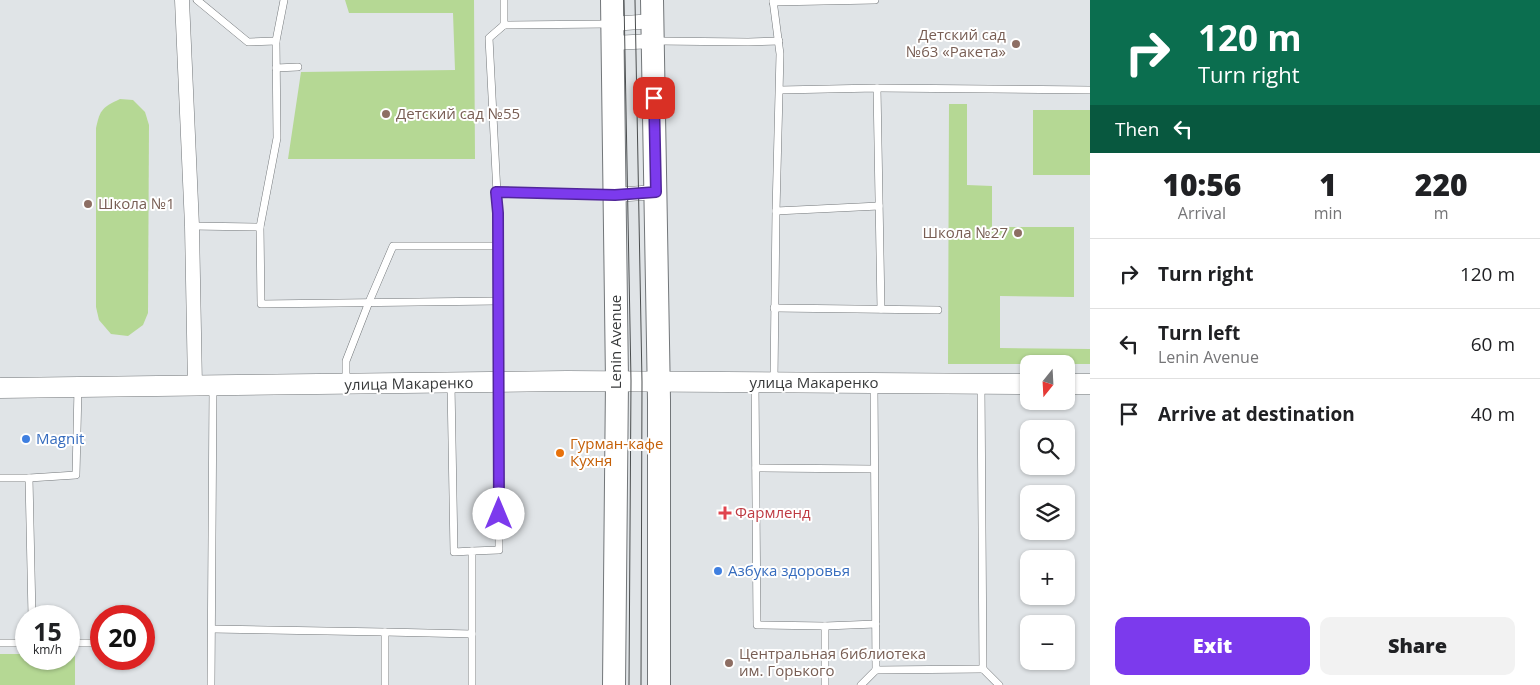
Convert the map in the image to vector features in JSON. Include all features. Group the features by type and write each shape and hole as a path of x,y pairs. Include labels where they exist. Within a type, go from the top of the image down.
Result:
{"main road":[{"name":"Lenin Avenue","path":"612,0 617,381 614,685"},
{"path":"653,21 658,382 659,685"}],"street":[{"path":"182,0 192,226 204,386"},
{"path":"612,34 653,21"},
{"path":"612,34 653,21"},
{"path":"615,195 656,192"},
{"name":"улица Макаренко","path":"0,388 617,381 1020,384"},
{"path":"1075,384 1090,384"}],"lane":[{"path":"197,0 248,42 276,41"},
{"path":"284,0 276,41 277,138 260,227 261,304 497,301"},
{"path":"504,0 504,25"},
{"path":"875,0 773,1 780,54 774,308 756,468 757,625 825,626 876,624"},
{"path":"653,21 748,42 779,41"},
{"path":"451,384 454,552 499,550 497,383 498,213 489,38 504,25 612,34"},
{"path":"276,68 298,67"},
{"path":"780,90 877,88 1090,90"},
{"path":"877,88 881,309"},
{"path":"496,192 615,195"},
{"path":"776,211 878,206"},
{"path":"192,226 260,227"},
{"path":"346,384 346,361 393,246 497,246"},
{"path":"774,308 938,310"},
{"path":"874,384 876,670"},
{"path":"981,384 983,669 999,685"},
{"path":"204,386 212,628 211,685"},
{"path":"0,478 76,475 78,387"},
{"path":"756,468 874,469"},
{"path":"29,478 32,605"},
{"path":"472,550 472,685"},
{"path":"825,626 825,685"},
{"path":"212,628 472,634"},
{"path":"384,685 385,632"},
{"path":"0,643 15,643"},
{"path":"861,685 876,670 983,669"}],"green space":[{"name":"Детский сад №55","path":"345,0 474,0 475,159 288,159 301,72 455,70 453,13 349,13"},
{"path":"120,99 133,100 145,112 149,125 148,313 143,325 128,336 111,334 99,320 96,307 96,128 103,109"},
{"path":"949,104 967,104 967,185 992,186 992,227 1074,227 1074,297 1000,296 1000,348 1090,349 1090,364 1075,364 1075,355 1020,355 1020,364 948,364"},
{"path":"1033,110 1090,110 1090,175 1033,175"},
{"path":"0,654 15,654 15,670 75,670 75,685 0,685"}],"tram line":[{"path":"624,0 631,381 629,685"},
{"path":"635,0 642,382 641,685"}],"place":[{"name":"Детский сад №63 «Ракета»","path":"1016,44"},
{"name":"Детский сад №55","path":"386,114"},
{"name":"Школа №1","path":"88,204"},
{"name":"Школа №27","path":"1018,233"},
{"name":"Magnit","path":"26,439"},
{"name":"Гурман-кафе Кухня","path":"560,453"},
{"name":"Фармленд","path":"725,513"},
{"name":"Азбука здоровья","path":"718,571"},
{"name":"Центральная библиотека им. Горького","path":"729,663"}],"route":[{"path":"499,514 497,383 498,213 496,192 615,195 656,192 654,98"}]}
